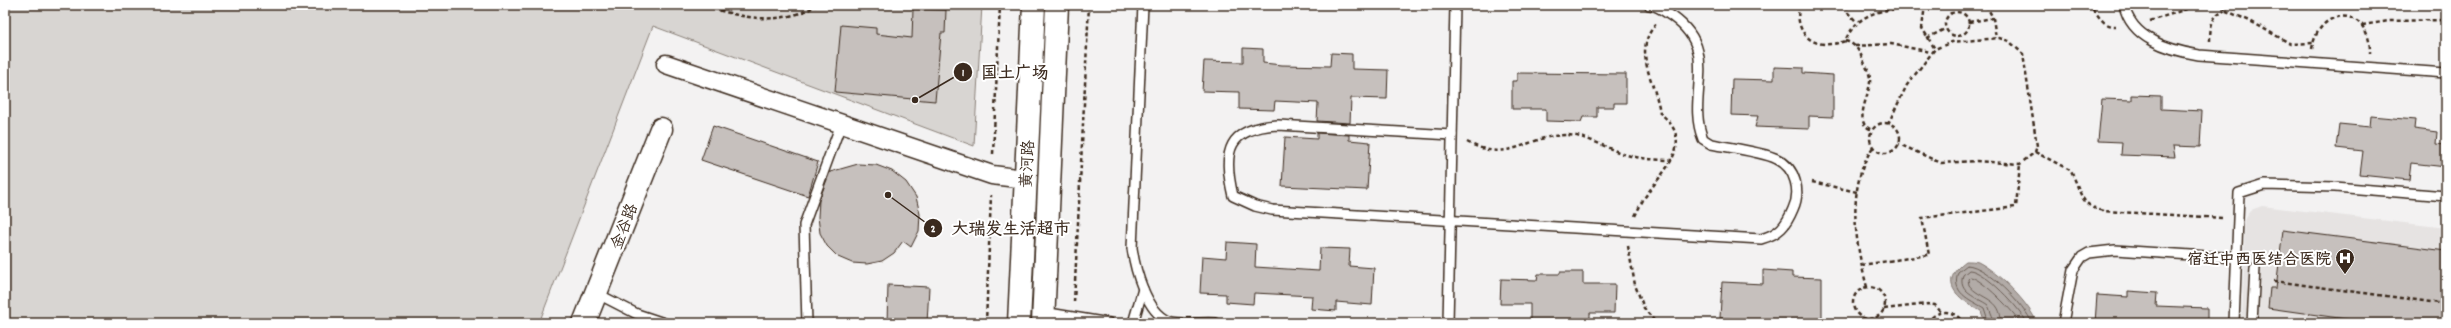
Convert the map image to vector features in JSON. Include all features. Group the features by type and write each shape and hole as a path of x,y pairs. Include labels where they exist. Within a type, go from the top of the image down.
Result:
{"main road":[{"name":"黄河路","path":"1019,323 1034,5"},
{"name":"黄河路","path":"1043,317 1057,5"},
{"name":"金谷路","path":"584,323 661,129"}],"street":[{"path":"666,64 992,175 1025,179"}],"lane":[{"path":"1143,5 1132,248 1136,273 1143,289 1156,310 1169,321 1215,323"},
{"path":"1448,323 1455,5"},
{"path":"1452,135 1278,125 1258,126 1243,131 1233,143 1229,161 1229,179 1233,196 1255,206 1272,210 1761,239 1774,235 1784,228 1796,203 1797,188 1791,170 1777,159 1711,144 1703,139 1698,118 1701,70 1699,54 1693,37 1685,25 1655,5 1649,5"},
{"path":"2124,5 2134,26 2150,40 2173,51 2210,56 2446,73"},
{"path":"807,323 804,225 841,124"},
{"path":"2234,323 2239,192 2264,185 2335,187 2446,196"},
{"path":"2063,323 2073,270 2082,257 2089,253 2115,250 2236,258"},
{"path":"2252,323 2255,268"},
{"path":"1133,323 1143,289"},
{"path":"596,293 637,314 664,323"},
{"path":"1043,317 1073,316 1109,323"}],"path":[{"path":"708,5 718,10 753,18 774,19 805,12 816,5"},
{"path":"718,10 720,5"},
{"path":"834,5 847,5"},
{"path":"1073,316 1089,5"},
{"path":"1799,5 1799,24 1813,42 1826,46 1845,41 1855,46 1891,44 1932,52"},
{"path":"1847,5 1848,13 1857,22"},
{"path":"1875,5 1877,12"},
{"path":"1950,5 1951,14 1945,22 1946,29 1951,35 1958,37 1966,33 1969,22"},
{"path":"1986,5 1993,18 1996,38"},
{"path":"2005,5 2017,7 2039,5"},
{"path":"2087,5 2093,9 2104,24 2112,26 2134,26 2199,5"},
{"path":"2093,9 2098,5"},
{"path":"2222,5 2224,10 2250,21 2291,44 2313,43"},
{"path":"1845,41 1857,22 1877,12 1925,6 1922,28 1935,49"},
{"path":"2210,56 2210,30 2214,17 2224,10"},
{"path":"1656,323 1644,308 1635,285 1628,243 1634,219 1644,198 1672,160 1676,150 1676,131 1668,119 1660,113 1658,100 1649,80 1644,45 1651,29 1666,12"},
{"path":"1951,14 1962,13 1969,22"},
{"path":"2310,63 2316,32 2329,20 2342,16 2354,19 2362,25 2368,33 2370,42 2369,68"},
{"path":"1969,22 1993,18"},
{"path":"2362,25 2389,21 2446,20"},
{"path":"1927,38 1946,29"},
{"path":"1958,37 1959,41"},
{"path":"1888,124 1907,85 1935,49 1959,41 1996,38 2009,41 2024,54 2037,146 2035,152 2020,164 1976,161 1941,163 1899,144"},
{"path":"1855,46 1870,76 1870,86 1862,115 1863,123 1867,128 1873,130"},
{"path":"1880,124 1888,124 1898,130 1899,144 1893,151 1885,154 1873,147 1870,139 1873,130 1880,124"},
{"path":"1452,135 1475,147 1498,152 1516,149 1555,135 1575,135 1627,155 1657,160 1672,160"},
{"path":"1868,287 1861,265 1858,246 1857,192 1863,162 1873,147"},
{"path":"2035,152 2070,170 2081,198 2093,208 2103,211 2238,219"},
{"path":"1861,265 1929,255 1922,218 2016,207 2020,164"},
{"path":"1794,178 1857,192"},
{"path":"2274,281 2446,304"},
{"path":"1868,287 1878,289 1885,298 1884,309 1878,317 1867,319 1862,317 1855,310 1854,300 1858,292 1868,287"},
{"path":"1884,309 1928,304 1935,305 1941,312"},
{"path":"1927,323 1930,318 1941,312 1955,314 1963,323"},
{"path":"1859,323 1862,317"}],"shaded area":[{"path":"5,5 982,5 974,146 653,26 539,323 5,323"},
{"name":"宿迁中西医结合医院","path":"2262,206 2446,228 2446,323 2242,323 2245,220 2251,210"}],"water":[{"path":"1966,261 1978,262 1995,273 2027,306 2037,323 1985,323 1981,311 1965,301 1954,290 1952,283 1953,276 1957,269"}],"building":[{"path":"913,9 946,10 945,33 941,33 935,101 835,92 841,25 876,28 876,34 912,38"},
{"path":"1243,48 1263,49 1263,63 1282,65 1330,66 1331,53 1352,54 1352,69 1388,70 1387,99 1351,98 1350,123 1317,121 1318,103 1275,101 1274,110 1239,109 1239,92 1202,91 1204,61 1243,62"},
{"path":"1774,67 1803,68 1803,73 1833,75 1833,117 1809,116 1809,129 1755,127 1758,116 1731,115 1732,79 1774,80"},
{"path":"1517,73 1626,74 1626,103 1614,103 1614,107 1597,107 1597,117 1583,117 1581,122 1546,121 1546,109 1512,109 1512,81 1517,81"},
{"path":"2132,95 2161,96 2161,109 2202,111 2200,147 2173,146 2175,157 2121,155 2122,142 2098,141 2102,99 2132,100"},
{"path":"2371,116 2415,120 2414,129 2437,132 2436,144 2446,145 2446,167 2411,163 2409,180 2360,175 2363,151 2336,148 2339,124 2370,127"},
{"path":"713,126 818,162 808,196 701,160"},
{"path":"1317,133 1349,135 1349,140 1370,142 1367,190 1282,186 1285,137 1317,139"},
{"path":"858,164 876,165 892,171 906,182 916,197 920,214 919,231 911,247 903,241 894,253 882,261 867,264 852,263 838,257 827,246 820,233 818,217 819,200 830,172"},
{"name":"宿迁中西医结合医院","path":"2283,230 2446,251 2446,323 2374,323 2268,308 2270,288 2276,288"},
{"path":"1227,242 1256,244 1255,267 1319,271 1320,248 1350,249 1349,266 1374,268 1372,305 1336,302 1336,311 1311,309 1312,296 1254,293 1253,304 1226,302 1226,294 1200,293 1202,256 1226,258"},
{"path":"1763,270 1792,272 1792,277 1822,278 1822,321 1798,320 1798,323 1746,323 1747,319 1720,318 1722,282 1763,284"},
{"path":"1560,272 1583,272 1583,284 1615,284 1614,313 1590,313 1590,323 1530,323 1530,304 1500,304 1501,279 1537,280 1538,274 1560,274"},
{"path":"888,285 929,287 927,323 887,323"},
{"path":"2128,291 2157,293 2156,306 2207,308 2207,323 2095,323 2097,295 2128,297"}],"place":[{"name":"国土广场","path":"915,100"},
{"name":"大瑞发生活超市","path":"888,195"},
{"name":"宿迁中西医结合医院","path":"2345,275"}]}
